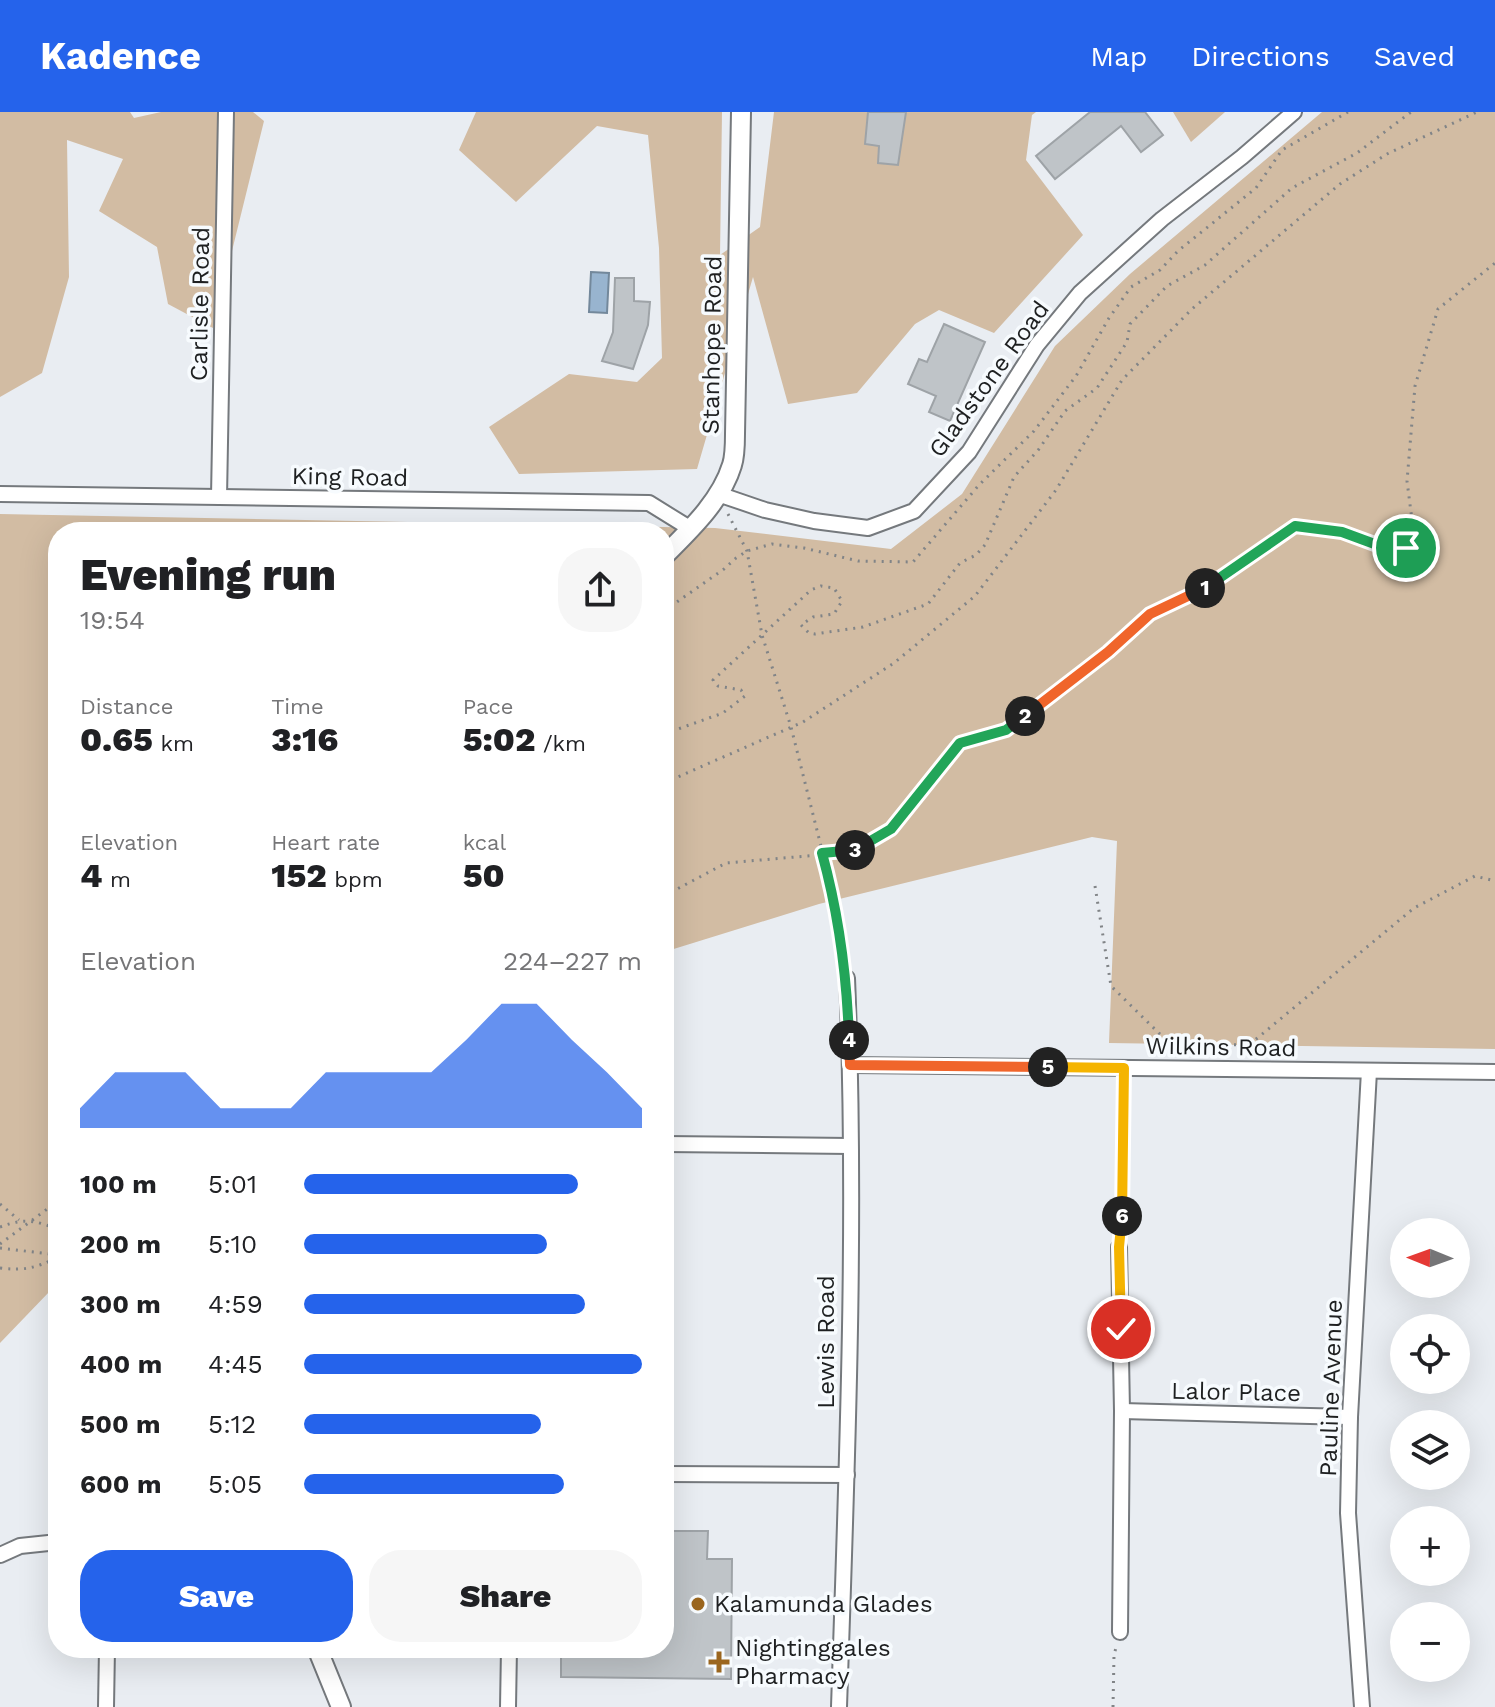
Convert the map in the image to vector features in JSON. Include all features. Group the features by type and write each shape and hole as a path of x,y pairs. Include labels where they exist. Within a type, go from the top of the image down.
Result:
{"street":[{"name":"Carlisle Road","path":"219,497 226,112"},
{"name":"Stanhope Road","path":"674,546 718,494 733,464 741,112"},
{"name":"Gladstone Road","path":"718,494 765,510 814,521 868,528 914,511 969,452 1037,345 1080,293 1162,219 1294,112"},
{"name":"King Road","path":"0,494 649,503 691,529"},
{"name":"Lewis Road","path":"839,1707 847,1475 850,1065 847,978"},
{"name":"Wilkins Road","path":"850,1065 1495,1072"},
{"name":"Pauline Avenue","path":"1362,1707 1348,1513 1350,1417 1369,1071"},
{"path":"674,1144 850,1146"},
{"path":"1119,1247 1122,1411 1120,1632"},
{"name":"Lalor Place","path":"1122,1411 1350,1417"},
{"path":"674,1474 847,1475"},
{"path":"0,1555 20,1546 48,1543"},
{"path":"106,1707 107,1658"},
{"path":"321,1658 341,1707"},
{"path":"508,1707 509,1658"}],"path":[{"path":"674,730 723,713 745,696 741,690 718,686 713,680 811,590 821,586 834,588 842,601 834,614 813,617 801,625 809,633 863,627 928,604 960,563 976,555 985,545 1014,477 1039,449 1065,411 1097,388 1127,342 1130,324 1167,286 1205,265 1292,188 1357,153 1411,112"},
{"path":"674,779 803,722 894,663 975,596 1056,490 1122,380 1192,309 1340,184 1387,154 1477,112"},
{"path":"674,891 726,863 853,852 891,829 960,743 1006,730 1108,652 1150,614 1199,593 1295,526 1342,532 1380,546 1406,548 1412,520 1407,481 1415,386 1438,309 1495,263"},
{"path":"718,494 747,551 762,635 791,727 833,894 847,978"},
{"path":"1095,886 1111,986 1170,1044 1249,1045 1414,908 1475,876 1495,881"},
{"path":"1119,1247 1124,1068"},
{"path":"0,1204 19,1220"},
{"path":"0,1246 48,1210"},
{"path":"0,1227 19,1220 48,1226"},
{"path":"0,1246 48,1254"},
{"path":"0,1268 20,1271 37,1268 48,1262"},
{"path":"1113,1707 1114,1655 1120,1632"}],"shaded area":[{"path":"0,112 130,112 134,118 161,112 253,112 264,121 213,328 168,304 157,247 99,211 123,159 67,140 69,277 42,373 0,397"},
{"path":"476,112 722,112 720,255 760,227 774,112 1036,112 1032,115 1026,160 1083,235 994,333 939,310 915,324 857,393 788,404 753,277 697,469 519,474 489,427 569,374 637,382 662,358 659,248 648,135 597,126 516,202 459,150"},
{"path":"1173,112 1225,112 1191,142"},
{"path":"1322,112 1495,112 1495,1049 1109,1043 1117,841 1092,837 819,904 674,949 674,527 715,528 891,549 962,494 1055,346 1130,274"},
{"path":"0,514 409,522 48,522 48,1293 0,1343"}],"water":[{"path":"591,272 609,273 607,313 589,312"}],"building":[{"path":"868,112 906,112 898,165 878,163 879,146 865,144"},
{"path":"1090,112 1145,112 1163,135 1141,152 1121,126 1055,179 1036,156"},
{"path":"615,278 634,278 634,301 650,302 648,325 633,369 602,361 613,332"},
{"path":"944,324 985,342 950,421 929,412 936,396 908,384 919,359 927,362"},
{"name":"Kalamunda Glades","path":"674,1531 708,1531 707,1559 732,1559 731,1679 561,1677 561,1658 674,1658"}],"place":[{"name":"Kalamunda Glades","path":"698,1604"},
{"name":"Nightinggales Pharmacy","path":"719,1662"}],"route":[{"path":"1121,1329 1119,1247 1124,1068 850,1065 847,978 833,894 822,853 853,852 891,829 960,743 1006,730 1108,652 1150,614 1199,593 1295,526 1342,532 1380,546 1406,548"}]}
